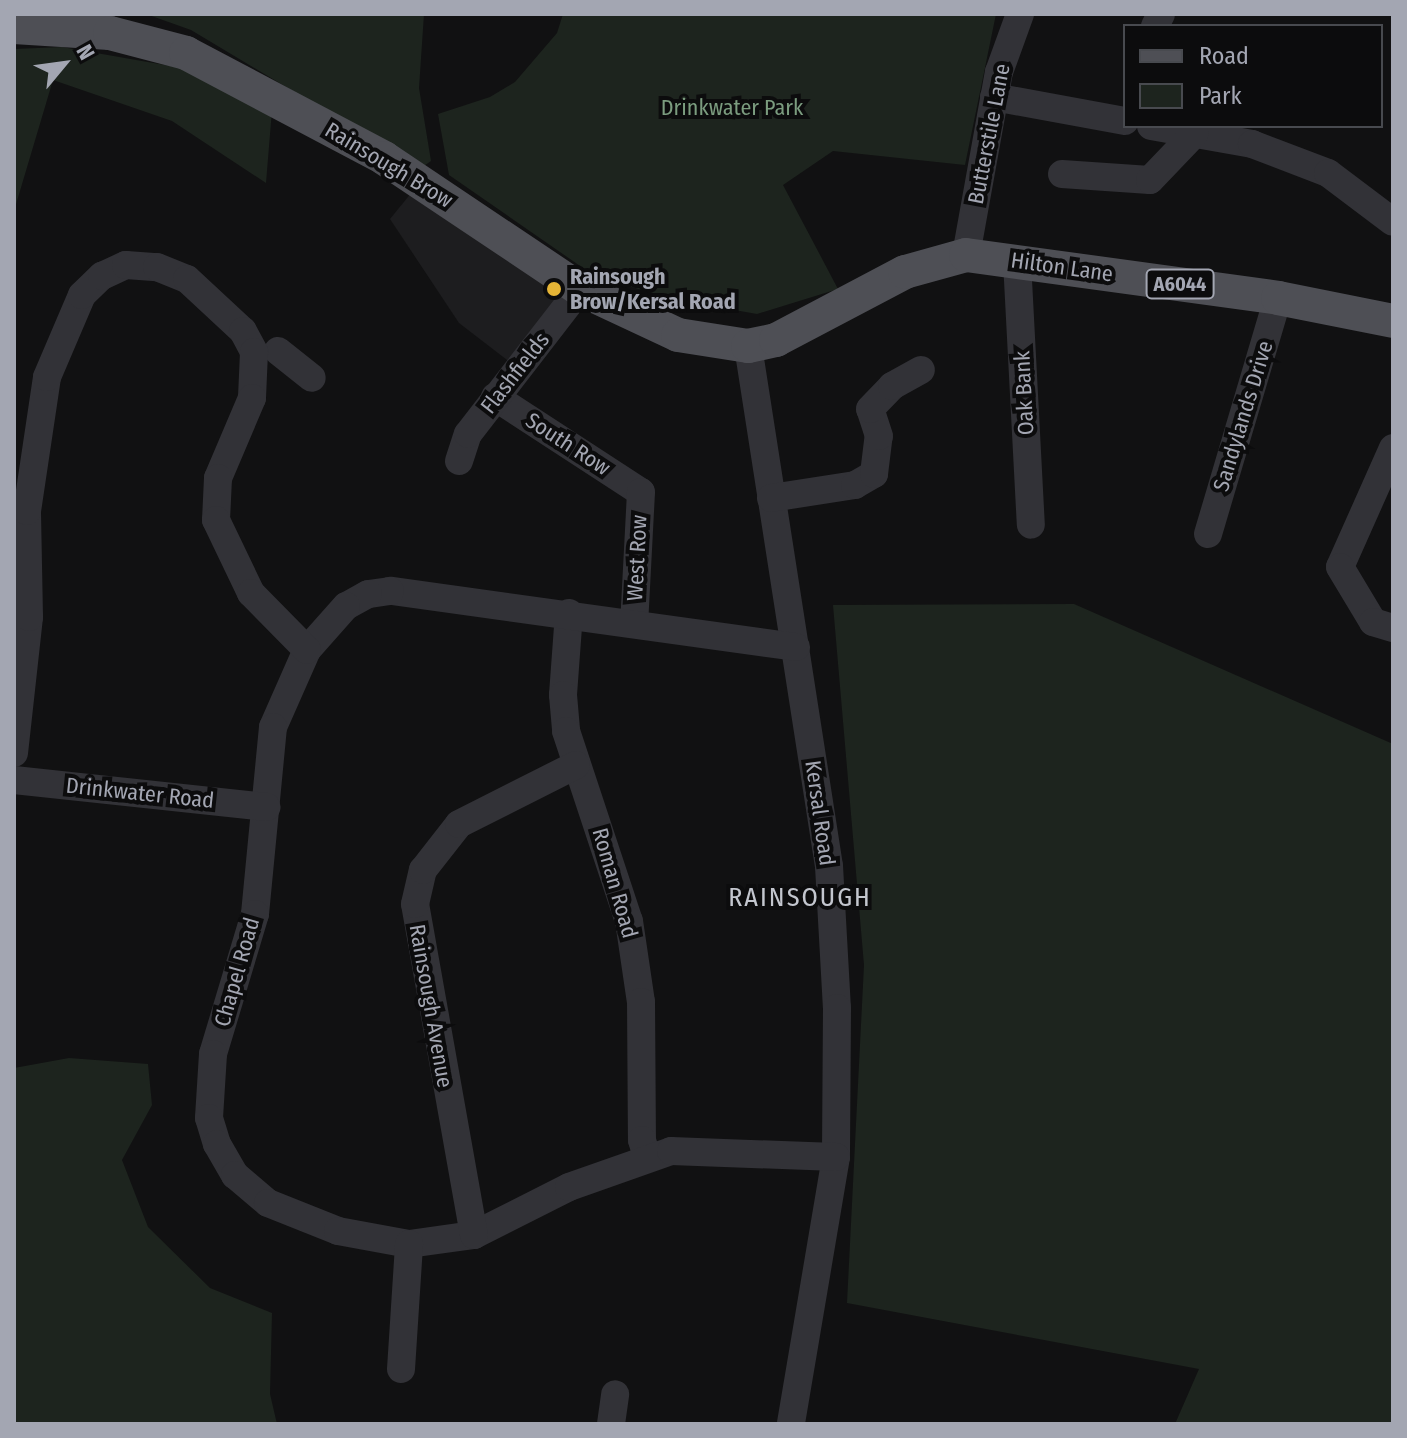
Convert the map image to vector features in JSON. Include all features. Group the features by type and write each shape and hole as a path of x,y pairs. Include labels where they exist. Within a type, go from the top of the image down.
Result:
{"main road":[{"name":"Rainsough Brow","path":"14,27 110,33 186,53 384,158 580,289 659,329 748,346"},
{"name":"Hilton Lane","path":"748,346 807,327 905,272 966,255 1278,298 1393,321"}],"street":[{"name":"Butterstile Lane","path":"966,255 994,97 1020,14"},
{"path":"994,97 1123,121"},
{"path":"1162,128 1252,144 1328,173 1393,222"},
{"path":"1062,174 1150,180 1194,134"},
{"name":"Oak Bank","path":"1017,261 1031,525"},
{"path":"14,753 29,617 27,511 47,377 82,295 102,276 126,265 157,267 187,279 243,331 254,352 252,398 218,478 216,520 251,593 307,650"},
{"name":"Flashfields","path":"459,461 468,434 580,289"},
{"name":"Sandylands Drive","path":"1208,534 1278,298"},
{"name":"Kersal Road","path":"748,346 829,866 837,1008 836,1157 791,1424"},
{"path":"278,351 312,378"},
{"path":"771,498 855,485 874,474 879,436 870,409 892,386 921,370"},
{"name":"South Row","path":"495,397 641,492"},
{"path":"1393,448 1340,567 1356,601 1373,622 1393,628"},
{"name":"West Row","path":"634,624 641,492"},
{"name":"Chapel Road","path":"796,647 569,613 390,591 368,594 346,606 307,650 273,727 255,914 208,1075 209,1118 217,1144 235,1175 268,1203 338,1231 409,1244 474,1235 569,1187 647,1158 694,1149 836,1157"},
{"name":"Roman Road","path":"569,613 563,695 576,765 629,921 641,1002 642,1140 647,1158"},
{"name":"Rainsough Avenue","path":"474,1235 415,904 423,870 459,824 576,765"},
{"name":"Drinkwater Road","path":"14,780 267,807"},
{"path":"401,1369 409,1244"},
{"path":"611,1424 615,1394"}],"shaded area":[{"path":"412,192 562,295 515,366 459,323 390,219"}],"green space":[{"path":"146,14 424,14 419,88 431,161 421,168 191,30"},
{"name":"Drinkwater Park","path":"563,14 996,14 965,165 833,151 783,185 838,289 757,314 678,300 596,277 449,175 438,114 490,97 515,82 557,33"},
{"path":"62,47 182,68 272,110 266,183 172,121 53,80 14,211 14,49"},
{"path":"1074,604 1393,744 1393,1424 1175,1424 1199,1369 847,1303 864,965 833,605"},
{"path":"69,1058 148,1064 152,1105 122,1160 148,1227 210,1288 272,1313 270,1394 277,1424 14,1424 14,1068"}],"place":[{"name":"Rainsough Brow/Kersal Road","path":"554,289"}],"district":[{"name":"RAINSOUGH","path":"800,898"}]}
